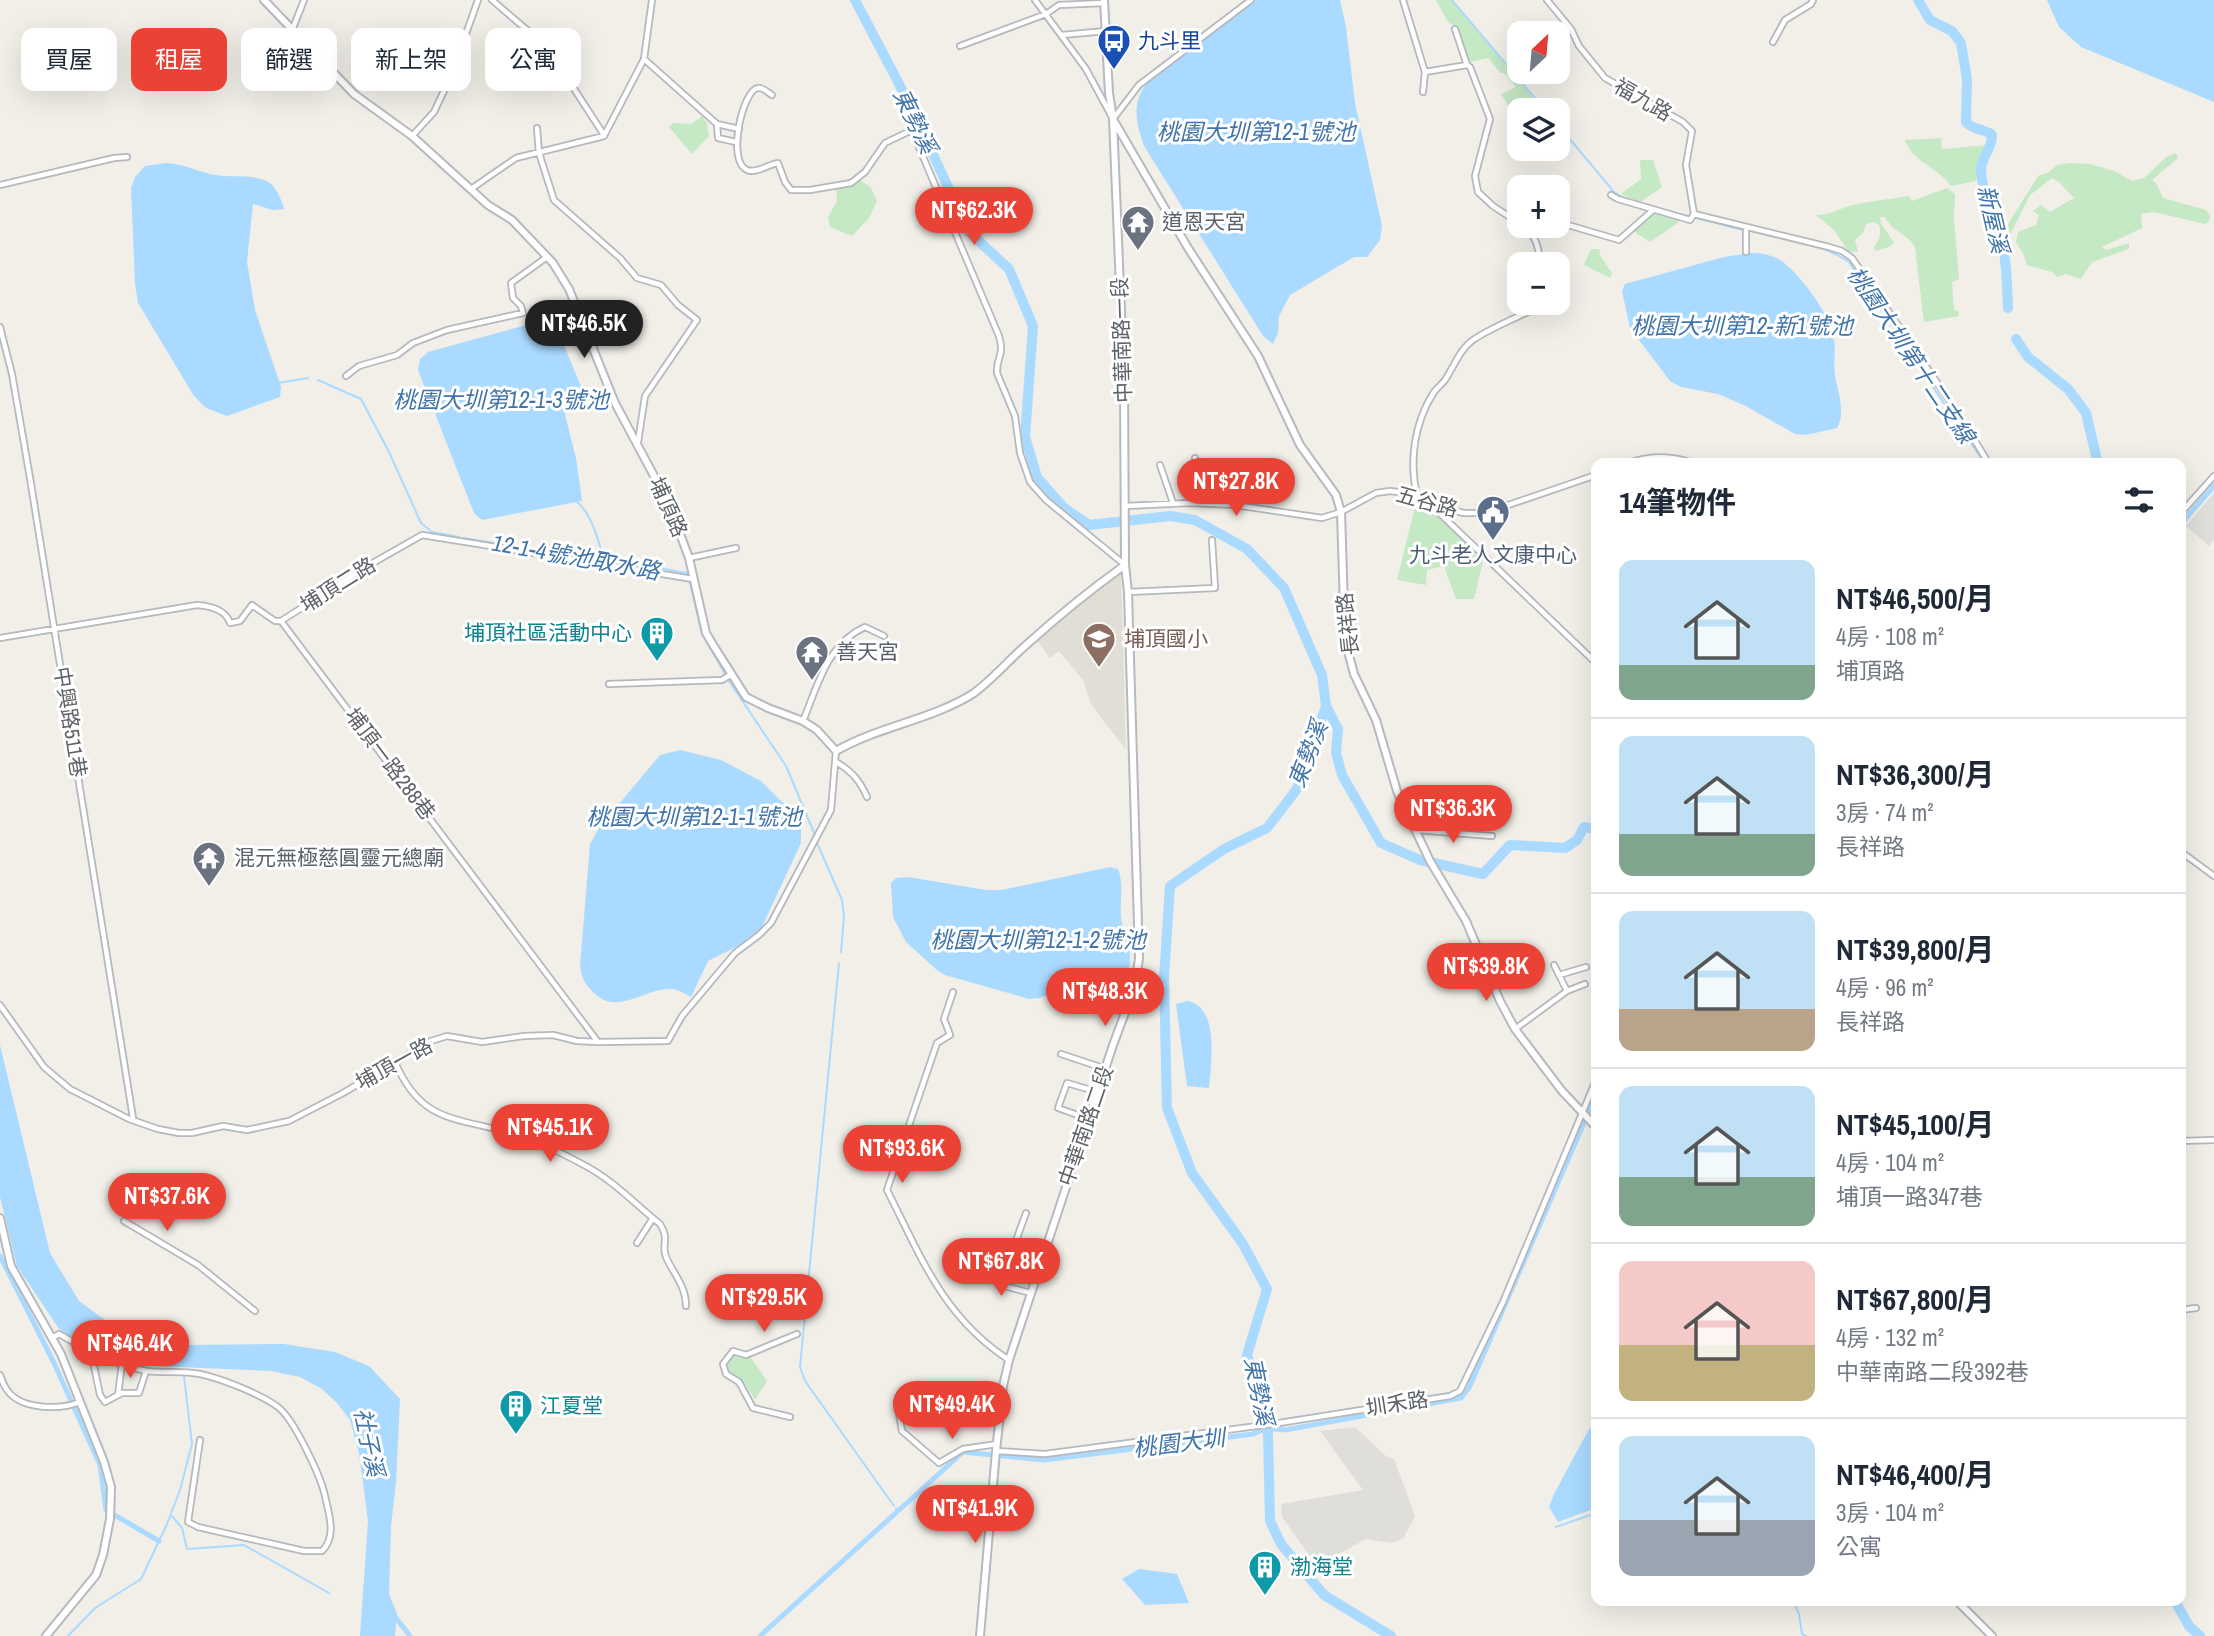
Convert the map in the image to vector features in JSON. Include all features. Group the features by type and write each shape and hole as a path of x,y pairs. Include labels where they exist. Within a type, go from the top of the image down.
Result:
{"street":[{"name":"埔頂路","path":"264,0 293,28"},
{"path":"293,28 304,0"},
{"path":"412,136 434,112 451,76 478,0"},
{"path":"492,0 547,47 604,136"},
{"path":"470,190 516,158 604,136 644,59 652,0"},
{"path":"1035,0 1086,69 1113,119 1139,85 1251,0"},
{"path":"1403,0 1425,72 1423,92"},
{"name":"福九路","path":"1547,0 1605,78 1683,122 1692,131 1686,165 1694,214"},
{"path":"1773,43 1785,20 1813,0"},
{"path":"960,46 1046,14 1061,2 1104,2"},
{"name":"中華南路一段","path":"1104,2 1113,119 1123,351 1125,546"},
{"path":"1455,29 1490,119 1475,176 1478,192 1507,214"},
{"path":"1062,35 1106,31"},
{"path":"644,59 717,124 739,129"},
{"path":"1425,72 1467,65"},
{"name":"埔頂路","path":"337,76 354,94 412,136 488,205 512,220 547,256 569,289 615,402 669,504 689,558 706,634 746,697 803,721 817,730 836,751"},
{"path":"772,95 759,88 750,92 736,142 738,164 753,171 778,163 787,187 791,190 810,190 851,183 857,180 884,143 910,131 913,133 999,336 1003,353 997,373 1015,416 1020,453 1030,482 1046,500 1125,565 1069,607 973,693 933,712 857,739 836,751"},
{"name":"長祥路","path":"1113,119 1188,248 1258,356 1300,445 1336,495 1341,512 1345,640 1354,674 1379,731 1397,791 1429,858 1466,921 1500,1001 1516,1029 1538,1062 1591,1122"},
{"path":"717,124 718,138 736,142"},
{"path":"537,128 539,153 554,200 620,258 637,278 662,285 678,305 697,320 645,396 638,442"},
{"path":"0,185 127,157"},
{"path":"1611,195 1690,220 1694,214 1842,251 1852,258 1960,416 1985,458"},
{"path":"1570,226 1619,240 1653,210"},
{"path":"1746,227 1746,252"},
{"path":"346,376 359,366 397,355 414,343 447,330 523,313 521,306 513,298 511,283 547,256"},
{"path":"1417,497 1412,477 1413,452 1419,423 1435,391 1473,340 1522,315"},
{"name":"中興路511巷","path":"0,327 12,374 133,1118"},
{"path":"1195,458 1216,504"},
{"path":"1160,465 1172,503"},
{"path":"2186,507 2214,476"},
{"name":"五谷路","path":"1341,512 1376,493 1406,493 1464,513 1485,513 1591,477"},
{"path":"1124,509 1172,503 1269,509 1322,518 1341,512"},
{"path":"1429,503 1591,658"},
{"name":"埔頂二路","path":"0,638 197,605 224,613 230,623 240,621 251,605 275,621 281,621 422,535 694,579"},
{"path":"1128,592 1215,588 1212,540"},
{"name":"中華南路二段","path":"980,1636 996,1451 1003,1386 1009,1360 1135,986 1139,958 1125,546"},
{"path":"689,558 736,548"},
{"name":"埔頂一路288巷","path":"281,621 598,1042"},
{"path":"803,721 832,653 847,638 865,627 884,636"},
{"path":"609,684 722,680 730,675"},
{"name":"埔頂一路","path":"0,1005 44,1067 70,1089 103,1107 158,1129 178,1133 192,1133 223,1126 258,1129 289,1121 431,1041 447,1036 482,1042 553,1035 577,1041 668,1041 682,1016 735,953 771,923 831,810 836,751"},
{"path":"836,762 860,781 867,797"},
{"path":"1416,830 1492,836"},
{"path":"2186,855 2214,876"},
{"path":"1554,965 1567,991"},
{"path":"1559,975 1587,967"},
{"path":"1516,1029 1567,991 1585,984"},
{"path":"953,992 944,1019 950,1035 937,1043 887,1190 944,1300 976,1334 1009,1360"},
{"path":"1061,1054 1105,1069"},
{"path":"395,1062 407,1088 430,1110 442,1116 512,1133 606,1177 666,1233 666,1256 682,1283 686,1306"},
{"path":"1089,1119 1058,1108 1067,1083 1098,1092"},
{"name":"圳禾路","path":"919,1415 910,1397 900,1397 897,1402 902,1431 939,1463 963,1449 1045,1454 1275,1424 1450,1396 1460,1391 1503,1302 1591,1095"},
{"path":"2186,1141 2214,1140"},
{"path":"1026,1213 1002,1277 1004,1286 1031,1293"},
{"path":"0,1217 11,1266 52,1338 73,1382 76,1403 111,1487 103,1555 96,1575 46,1636"},
{"path":"637,1243 653,1218"},
{"path":"124,1221 198,1265 255,1311"},
{"path":"2186,1309 2196,1308"},
{"path":"52,1338 59,1334 90,1351 146,1371 190,1373 219,1380 264,1399 285,1413 322,1482 331,1525 327,1546 322,1551 304,1552 198,1527 188,1522 200,1440"},
{"path":"790,1417 753,1408 739,1382 726,1374 723,1364 733,1351 746,1354 797,1334"},
{"path":"90,1351 101,1399 109,1402 118,1395 139,1393 146,1371"},
{"path":"118,1395 122,1364"},
{"path":"0,1375 8,1392 24,1402 46,1407 76,1403"},
{"path":"1962,1606 1992,1636"}],"shaded area":[{"path":"2214,493 2214,540 2209,546 2186,526"},
{"name":"埔頂國小","path":"1121,571 1126,750 1091,704 1083,680 1059,651 1050,658 1037,640"},
{"path":"1355,1427 1387,1457 1394,1459 1415,1516 1403,1539 1391,1543 1366,1539 1335,1556 1311,1558 1282,1517 1281,1504 1363,1490 1320,1431"}],"green space":[{"path":"1436,0 1452,0 1507,66 1507,76 1488,58 1470,62 1454,26 1448,22"},
{"path":"1513,84 1522,84 1534,98 1507,98 1507,104 1501,94 1516,87"},
{"path":"702,116 707,123 709,136 692,154 669,127 673,123 691,124"},
{"path":"1941,138 1942,149 1988,145 1979,159 1976,181 1951,186 1914,154 1905,140"},
{"path":"2176,153 2178,158 2152,180 2163,198 2206,210 2210,216 2205,224 2154,212 2141,214 2142,228 2102,247 2106,250 2129,243 2129,249 2092,262 2081,279 2065,274 2057,277 2052,272 2027,265 2016,242 2018,232 2036,225 2039,215 2033,211 2041,205 2050,212 2074,198 2052,178 2030,195 2006,243 2003,232 2038,176 2057,165 2090,164 2114,171 2132,181 2144,178 2166,157"},
{"path":"1640,160 1653,160 1662,187 1640,202 1621,194 1641,179"},
{"path":"858,178 871,188 877,201 869,218 852,236 830,227 828,217 837,201 836,186"},
{"path":"1947,188 1955,194 1954,218 1959,279 1952,282 1954,310 1958,311 1959,316 1924,322 1915,247 1908,239 1885,217 1880,217 1894,243 1875,251 1880,232 1879,225 1873,222 1866,224 1863,233 1855,240 1858,252 1848,251 1834,230 1816,215 1848,206 1909,196 1912,201"},
{"path":"1649,213 1678,219 1679,222 1650,242 1630,229"},
{"path":"1591,249 1599,249 1612,273 1610,278 1584,265"},
{"path":"1417,499 1484,557 1474,599 1456,599 1444,566 1427,570 1426,585 1397,580"},
{"path":"736,1354 749,1355 767,1381 755,1400 746,1385 729,1372 728,1361"}],"water":[{"name":"桃園大圳第12-1號池","path":"1256,0 1340,0 1355,103 1382,226 1380,240 1367,257 1354,257 1290,295 1279,316 1278,333 1273,344 1263,336 1144,146 1136,113 1139,98 1147,83"},
{"path":"2047,0 2214,0 2214,102 2081,47 2059,27"},
{"path":"166,163 215,175 259,178 271,184 279,195 284,209 273,210 253,204 247,262 255,310 281,387 280,397 227,416 206,408 194,396 138,303 131,188 135,177 145,166"},
{"name":"桃園大圳第12-新1號池","path":"1749,253 1772,256 1788,266 1813,295 1827,318 1834,338 1834,371 1840,402 1841,416 1837,428 1806,435 1795,434 1746,406 1718,394 1681,387 1670,381 1630,328 1622,291 1625,284 1724,257"},
{"name":"桃園大圳第12-1-3號池","path":"544,320 557,328 582,389 573,404 566,408 565,415 576,458 582,501 482,520 474,513 418,370 420,359 428,352"},
{"name":"桃園大圳第12-1-1號池","path":"680,750 721,760 761,781 789,809 801,827 801,843 760,931 708,961 691,997 671,989 611,1002 601,999 589,988 580,966 590,844 599,828 660,755"},
{"name":"桃園大圳第12-1-2號池","path":"1110,867 1118,869 1120,876 1121,917 1130,953 1128,972 1039,998 1029,999 945,975 906,942 893,917 891,883 896,878 908,877 986,890 1002,890"},
{"path":"1187,1001 1198,1005 1205,1013 1209,1025 1212,1052 1209,1088 1187,1086 1176,1004"},
{"path":"0,1045 50,1253 79,1301 124,1334 185,1345 284,1344 335,1352 369,1366 400,1399 389,1594 397,1614 395,1636 360,1636 368,1521 359,1453 350,1420 322,1389 300,1377 271,1371 130,1365 91,1349 59,1329 17,1266 0,1197"},
{"path":"1591,1428 1591,1510 1558,1522 1549,1507"},
{"path":"1139,1569 1177,1574 1189,1603 1145,1605 1122,1579"}],"waterway":[{"name":"東勢溪","path":"855,0 909,103 969,232 1009,269 1033,326 1025,437 1037,477 1064,508 1089,525 1170,516 1195,520 1247,549 1284,588 1322,675 1326,706 1297,789 1267,828 1224,849 1170,886 1164,978 1167,1108 1192,1173 1243,1244 1267,1289 1247,1355 1268,1434 1270,1521 1281,1544 1324,1595 1391,1636"},
{"name":"桃園大圳第十二支線","path":"1452,0 1535,98"},
{"name":"新屋溪","path":"1918,0 1930,20 1952,31 1961,43 1967,79 1966,122 1992,135 1981,165 1982,178 2001,237 2008,308"},
{"name":"桃園大圳第十二支線","path":"1570,139 1614,192 1625,199"},
{"name":"桃園大圳第十二支線","path":"1653,207 1743,230"},
{"name":"桃園大圳第十二支線","path":"1751,231 1815,246 1849,262 1981,458"},
{"name":"新屋溪","path":"2016,339 2028,357 2068,389 2086,413 2097,458"},
{"name":"12-1-4號池取水路","path":"278,383 308,378"},
{"name":"12-1-4號池取水路","path":"318,380 361,399 389,452 421,523 432,532 459,537"},
{"name":"桃園大圳","path":"2186,518 2214,486"},
{"name":"12-1-4號池取水路","path":"576,501 590,519 603,558 688,575"},
{"name":"12-1-4號池取水路","path":"464,538 688,576"},
{"path":"690,583 702,634 725,674"},
{"path":"729,681 786,766 815,835"},
{"path":"1326,706 1338,729 1336,753 1342,775 1381,843 1420,860 1483,874 1510,845 1565,848 1577,840 1584,827 1591,828"},
{"path":"818,845 842,900 844,917 841,952"},
{"path":"839,963 800,1367 805,1381 894,1506"},
{"name":"桃園大圳","path":"760,1636 963,1452 1044,1460 1253,1434 1269,1429 1285,1430 1461,1398 1469,1388 1591,1107"},
{"path":"0,1256 54,1363 100,1465 106,1510 159,1541"},
{"name":"社子溪","path":"68,1636 95,1608 141,1579 167,1524 180,1490 192,1444 184,1376"},
{"path":"1556,1527 1591,1515"},
{"path":"172,1516 182,1528 187,1549 244,1545 329,1593"},
{"path":"1795,1606 1802,1634 1806,1636"},
{"path":"2178,1606 2189,1626 2200,1636"},
{"name":"桃園大圳","path":"393,1614 410,1636"}],"place":[{"name":"九斗里","path":"1114,71"},
{"name":"道恩天宮","path":"1138,252"},
{"name":"九斗老人文康中心","path":"1493,542"},
{"name":"埔頂社區活動中心","path":"657,663"},
{"name":"埔頂國小","path":"1099,669"},
{"name":"善天宮","path":"812,682"},
{"name":"混元無極慈圓靈元總廟","path":"209,888"},
{"name":"江夏堂","path":"516,1436"},
{"name":"渤海堂","path":"1265,1597"}]}
